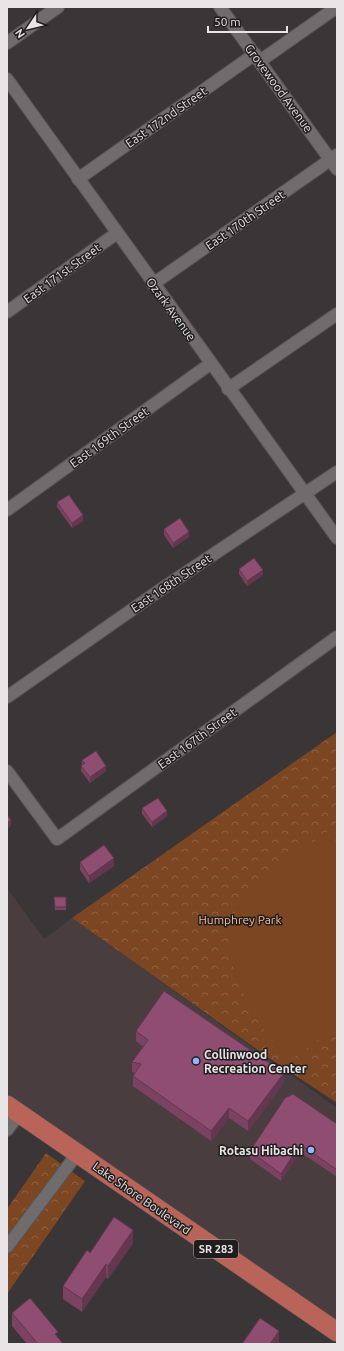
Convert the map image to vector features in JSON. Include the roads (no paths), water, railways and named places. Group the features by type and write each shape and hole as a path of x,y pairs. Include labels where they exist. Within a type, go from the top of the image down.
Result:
{"main road":[{"name":"Lake Shore Boulevard","path":"10,1108 337,1332"}],"street":[{"path":"7,43 58,7"},
{"name":"Grovewood Avenue","path":"220,7 335,161"},
{"name":"East 172nd Street","path":"78,179 257,58 337,7"},
{"name":"Ozark Avenue","path":"7,79 210,364 337,538"},
{"name":"East 170th Street","path":"153,284 335,161"},
{"name":"East 171st Street","path":"7,312 117,233"},
{"path":"228,389 337,314"},
{"name":"East 169th Street","path":"7,510 210,364"},
{"name":"East 168th Street","path":"7,697 163,588 337,472"},
{"name":"East 167th Street","path":"7,771 57,839 337,637"},
{"path":"7,1130 10,1108"},
{"path":"7,1247 77,1154"}],"place":[{"name":"Collinwood Recreation Center","path":"196,1061"},
{"name":"Rotasu Hibachi","path":"311,1150"}],"park label":[{"name":"Humphrey Park","path":"240,919"}]}
